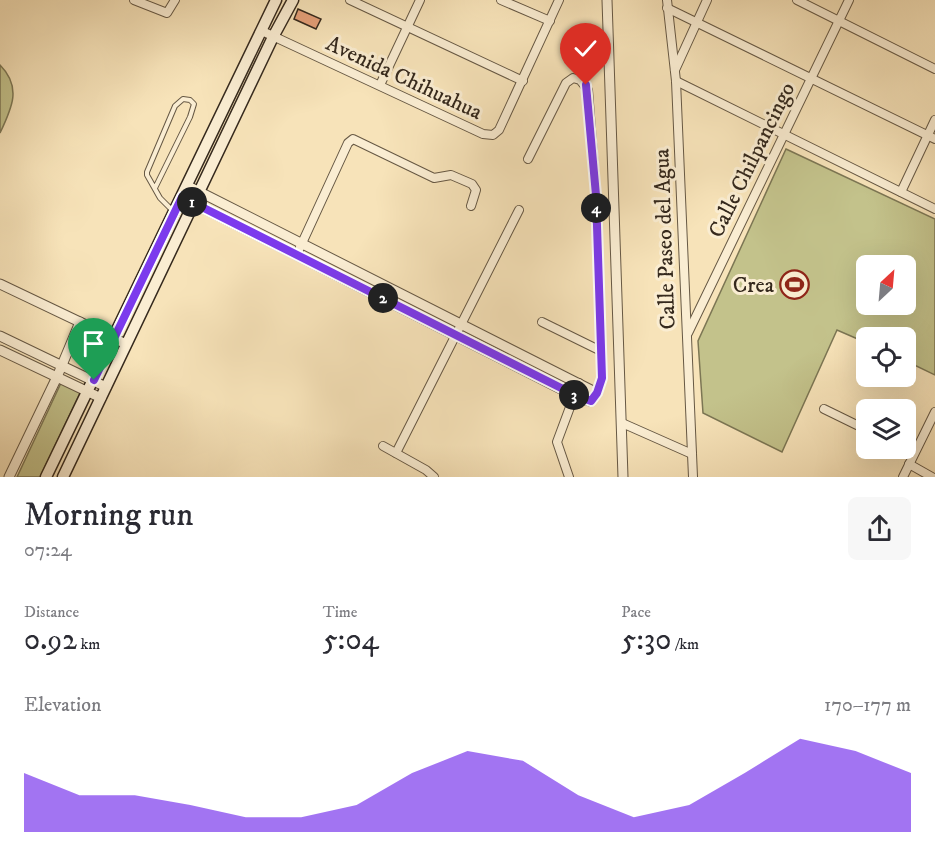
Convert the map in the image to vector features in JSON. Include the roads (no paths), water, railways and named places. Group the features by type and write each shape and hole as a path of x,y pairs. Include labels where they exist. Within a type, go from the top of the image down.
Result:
{"main road":[{"path":"63,477 193,202 193,188 276,0"},
{"path":"46,477 182,197 193,188 292,0"}],"street":[{"path":"134,0 167,13 175,0"},
{"path":"350,0 523,81"},
{"path":"380,85 420,0"},
{"path":"501,0 550,21"},
{"name":"Avenida Chihuahua","path":"262,31 483,134 493,135 499,130 523,81 559,0"},
{"path":"607,0 623,477"},
{"path":"675,70 707,0"},
{"path":"797,0 935,69"},
{"name":"Calle Chilpancingo","path":"687,336 849,0"},
{"path":"667,4 696,22 931,137"},
{"name":"Calle Paseo del Agua","path":"667,4 676,81 693,477"},
{"path":"182,197 591,401 597,393 602,378 594,172 588,90 580,80 573,78 566,83 528,159"},
{"path":"676,81 935,209"},
{"path":"901,192 931,137 935,120"},
{"path":"297,254 348,142 353,139 435,178 451,175 472,184 477,190 471,206"},
{"path":"193,188 493,338 597,393"},
{"path":"215,213 221,201"},
{"path":"396,453 519,210"},
{"path":"333,272 339,261"},
{"path":"0,284 126,344"},
{"path":"385,298 390,287"},
{"path":"425,318 430,307"},
{"path":"9,477 63,365 80,322"},
{"path":"542,322 601,351"},
{"path":"101,398 0,350 3,337 106,387"},
{"path":"487,350 493,338"},
{"path":"569,477 557,442 579,383"},
{"path":"824,409 856,425"},
{"path":"916,449 935,412"},
{"path":"622,423 692,454"},
{"path":"383,446 426,470 434,477"},
{"path":"903,477 911,459"},
{"path":"909,464 932,477"}],"lane":[{"path":"155,188 190,117 194,104 190,100 183,99 175,106 148,167 147,175 155,188 166,205 175,213"}],"place":[{"name":"Crea","path":"795,285"}]}
